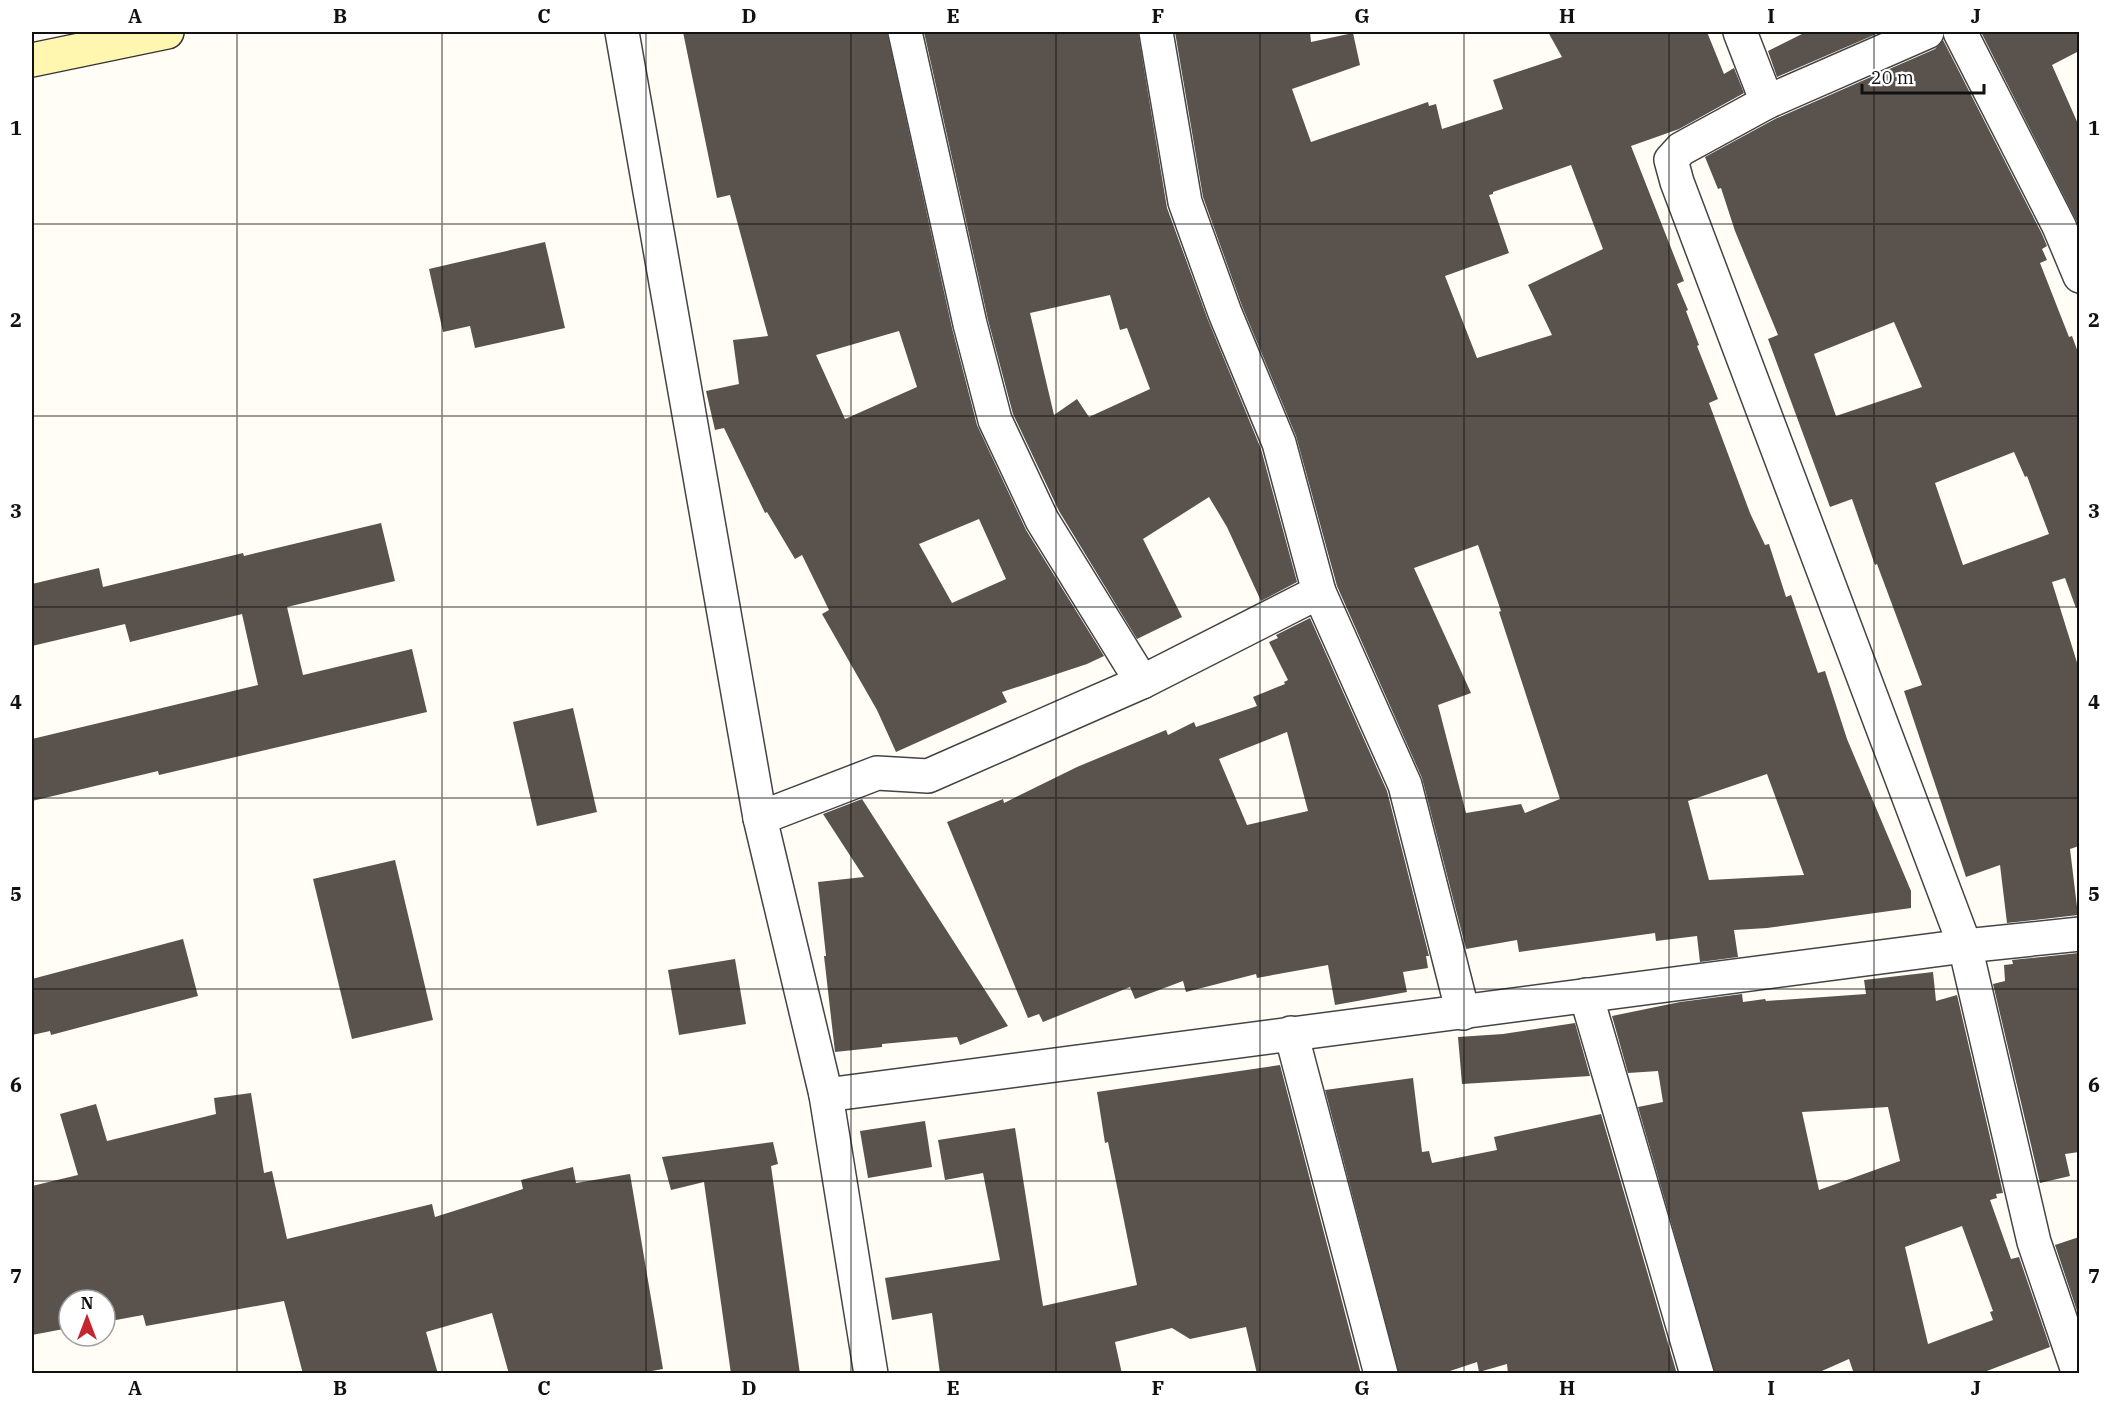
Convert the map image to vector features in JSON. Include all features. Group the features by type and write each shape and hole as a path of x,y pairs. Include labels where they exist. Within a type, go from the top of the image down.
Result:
{"street":[{"path":"32,60 167,32"},
{"path":"621,32 760,818 826,1095 871,1374"},
{"path":"905,32 970,324 995,420 1042,520 1142,681"},
{"path":"1156,32 1185,202 1224,314 1279,443 1319,592 1405,785 1463,1013"},
{"path":"1740,32 1767,102"},
{"path":"1927,32 1767,102 1682,149 1671,160 1677,182 1965,946 2034,1242 2079,1374"},
{"path":"1960,32 2059,226 2079,276"},
{"path":"760,818 877,773 928,776 1142,681 1319,592"},
{"path":"826,1095 1965,946 2079,934"},
{"path":"1586,995 1697,1374"},
{"path":"1291,1034 1381,1374"}],"building":[{"path":"683,32 887,32 952,328 977,425 1026,530 1104,656 1087,664 1002,692 1007,702 896,752 877,710 822,614 829,610 802,555 795,559 767,512 765,513 724,428 715,430 706,391 739,384 733,340 768,336 730,195 717,198","holes":["899,331 917,387 845,419 816,355","979,519 1006,579 952,603 919,544"]},
{"path":"924,32 1138,32 1167,208 1208,320 1261,449 1297,582 1261,601 1227,527 1209,497 1143,539 1182,617 1137,639 1059,511 1013,414 988,320","holes":["1110,295 1120,330 1127,328 1150,389 1089,417 1077,399 1054,415 1030,313"]},
{"path":"1175,32 1310,32 1311,42 1353,33 1360,65 1292,89 1311,142 1428,102 1429,106 1436,104 1442,129 1503,109 1493,80 1562,57 1548,32 1707,32 1724,74 1734,68 1744,93 1679,129 1631,146 1684,281 1677,284 1688,310 1686,311 1699,345 1697,346 1718,399 1709,403 1750,513 1765,545 1769,544 1786,597 1791,595 1818,673 1825,671 1847,739 1911,891 1911,908 1767,928 1734,930 1738,957 1700,962 1697,936 1656,941 1655,933 1519,952 1517,940 1466,949 1422,778 1337,586 1296,436 1242,306 1203,197","holes":["1571,165 1603,249 1528,285 1552,335 1477,358 1445,276 1509,253 1489,195","1478,545 1560,799 1525,813 1521,804 1466,813 1438,705 1471,693 1414,568","1767,774 1804,875 1709,880 1688,801"]},
{"path":"1806,32 1881,32 1777,77 1768,51"},
{"path":"1981,32 2079,32 2079,51 2052,65 2079,126 2079,226"},
{"path":"1943,40 2042,234 2047,246 2042,249 2047,260 2040,263 2069,337 2072,336 2079,355 2079,607 2076,608 2065,578 2052,582 2079,669 2079,846 2070,849 2078,915 2007,923 2000,865 1966,877 1904,691 1922,685 1852,499 1830,507 1768,339 1778,335 1735,231 1721,188 1718,189 1705,157 1775,119 1935,49","holes":["1894,322 1922,387 1836,416 1814,354","2014,452 2025,477 2027,476 2049,534 1963,565 1935,483"]},
{"path":"545,242 565,328 475,348 470,326 443,332 429,269"},
{"path":"381,523 395,581 287,607 303,675 412,649 427,712 159,775 158,771 32,801 32,739 258,685 242,614 130,642 125,624 32,646 32,584 99,568 103,587"},
{"path":"1310,618 1387,791 1429,956 1426,956 1428,968 1403,972 1407,992 1335,1005 1328,965 1257,978 1256,974 1186,992 1183,981 1135,999 1130,987 1043,1022 1039,1014 1028,1018 947,822 1003,799 1004,803 1077,767 1166,730 1168,735 1194,722 1196,727 1257,706 1253,697 1285,684 1284,682 1288,680 1269,642 1278,638 1276,635","holes":["1287,732 1308,811 1247,825 1219,759"]},
{"path":"573,708 597,812 537,826 513,722"},
{"path":"862,799 1008,1026 960,1045 957,1037 882,1044 882,1047 835,1052 818,882 864,877 823,814"},
{"path":"395,860 433,1020 352,1039 313,879"},
{"path":"183,939 198,996 51,1035 50,1031 32,1035 32,979"},
{"path":"2079,953 2079,1152 2065,1154 2070,1176 2040,1183 1993,984 2005,981 2004,965 2013,964 2012,960"},
{"path":"735,959 746,1024 679,1035 668,970"},
{"path":"1933,972 1936,1001 1957,995 2003,1193 1996,1194 1997,1198 1990,1200 2011,1259 2019,1257 2050,1347 1979,1374 1854,1374 1849,1359 1815,1374 1715,1374 1638,1107 1663,1102 1658,1071 1628,1073 1612,1016 1680,1002 1742,994 1743,1002 1866,994 1864,980","holes":["1888,1107 1900,1161 1819,1190 1802,1112","1962,1226 1993,1311 1990,1312 1993,1320 1928,1344 1905,1247"]},
{"path":"1575,1023 1590,1076 1462,1084 1458,1037 1503,1034"},
{"path":"1280,1065 1361,1374 1257,1374 1246,1327 1190,1339 1172,1328 1115,1342 1122,1374 940,1374 932,1313 892,1320 885,1278 1000,1260 983,1173 945,1180 938,1140 1015,1128 1043,1306 1137,1285 1108,1142 1105,1143 1097,1092"},
{"path":"1413,1078 1422,1152 1429,1151 1432,1163 1497,1150 1494,1137 1601,1114 1677,1374 1508,1374 1507,1364 1479,1372 1477,1362 1441,1374 1399,1374 1325,1090"},
{"path":"251,1093 264,1173 272,1171 287,1239 432,1204 435,1217 523,1189 521,1180 573,1167 576,1183 630,1174 663,1369 635,1374 509,1374 492,1313 426,1332 438,1374 303,1374 284,1301 146,1326 143,1315 117,1320 117,1288 57,1288 57,1330 32,1335 32,1186 78,1175 60,1114 96,1104 107,1141 216,1114 214,1098"},
{"path":"925,1121 932,1167 868,1178 860,1131"},
{"path":"773,1142 778,1164 771,1166 800,1374 731,1374 704,1182 671,1190 662,1157"},
{"path":"2079,1237 2079,1317 2055,1245"}]}
